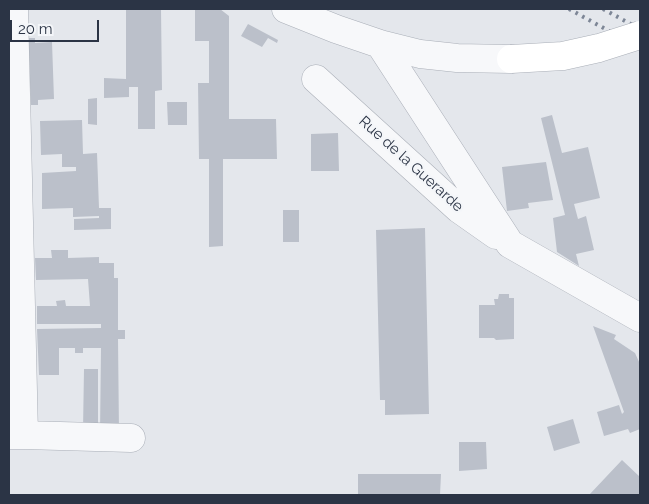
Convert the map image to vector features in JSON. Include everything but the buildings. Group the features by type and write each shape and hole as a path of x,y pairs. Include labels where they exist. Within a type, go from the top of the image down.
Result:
{"main road":[{"path":"511,59 563,56 599,48 640,35"}],"street":[{"path":"14,9 16,435 131,438"},
{"path":"286,9 380,44 420,54 457,58 511,59"},
{"name":"Rue de la Guerarde","path":"380,44 510,244"},
{"name":"Rue de la Guerarde","path":"316,79 459,209 510,244 640,318"}],"railway":[{"path":"569,9 640,48"},
{"path":"603,9 640,29"}]}
